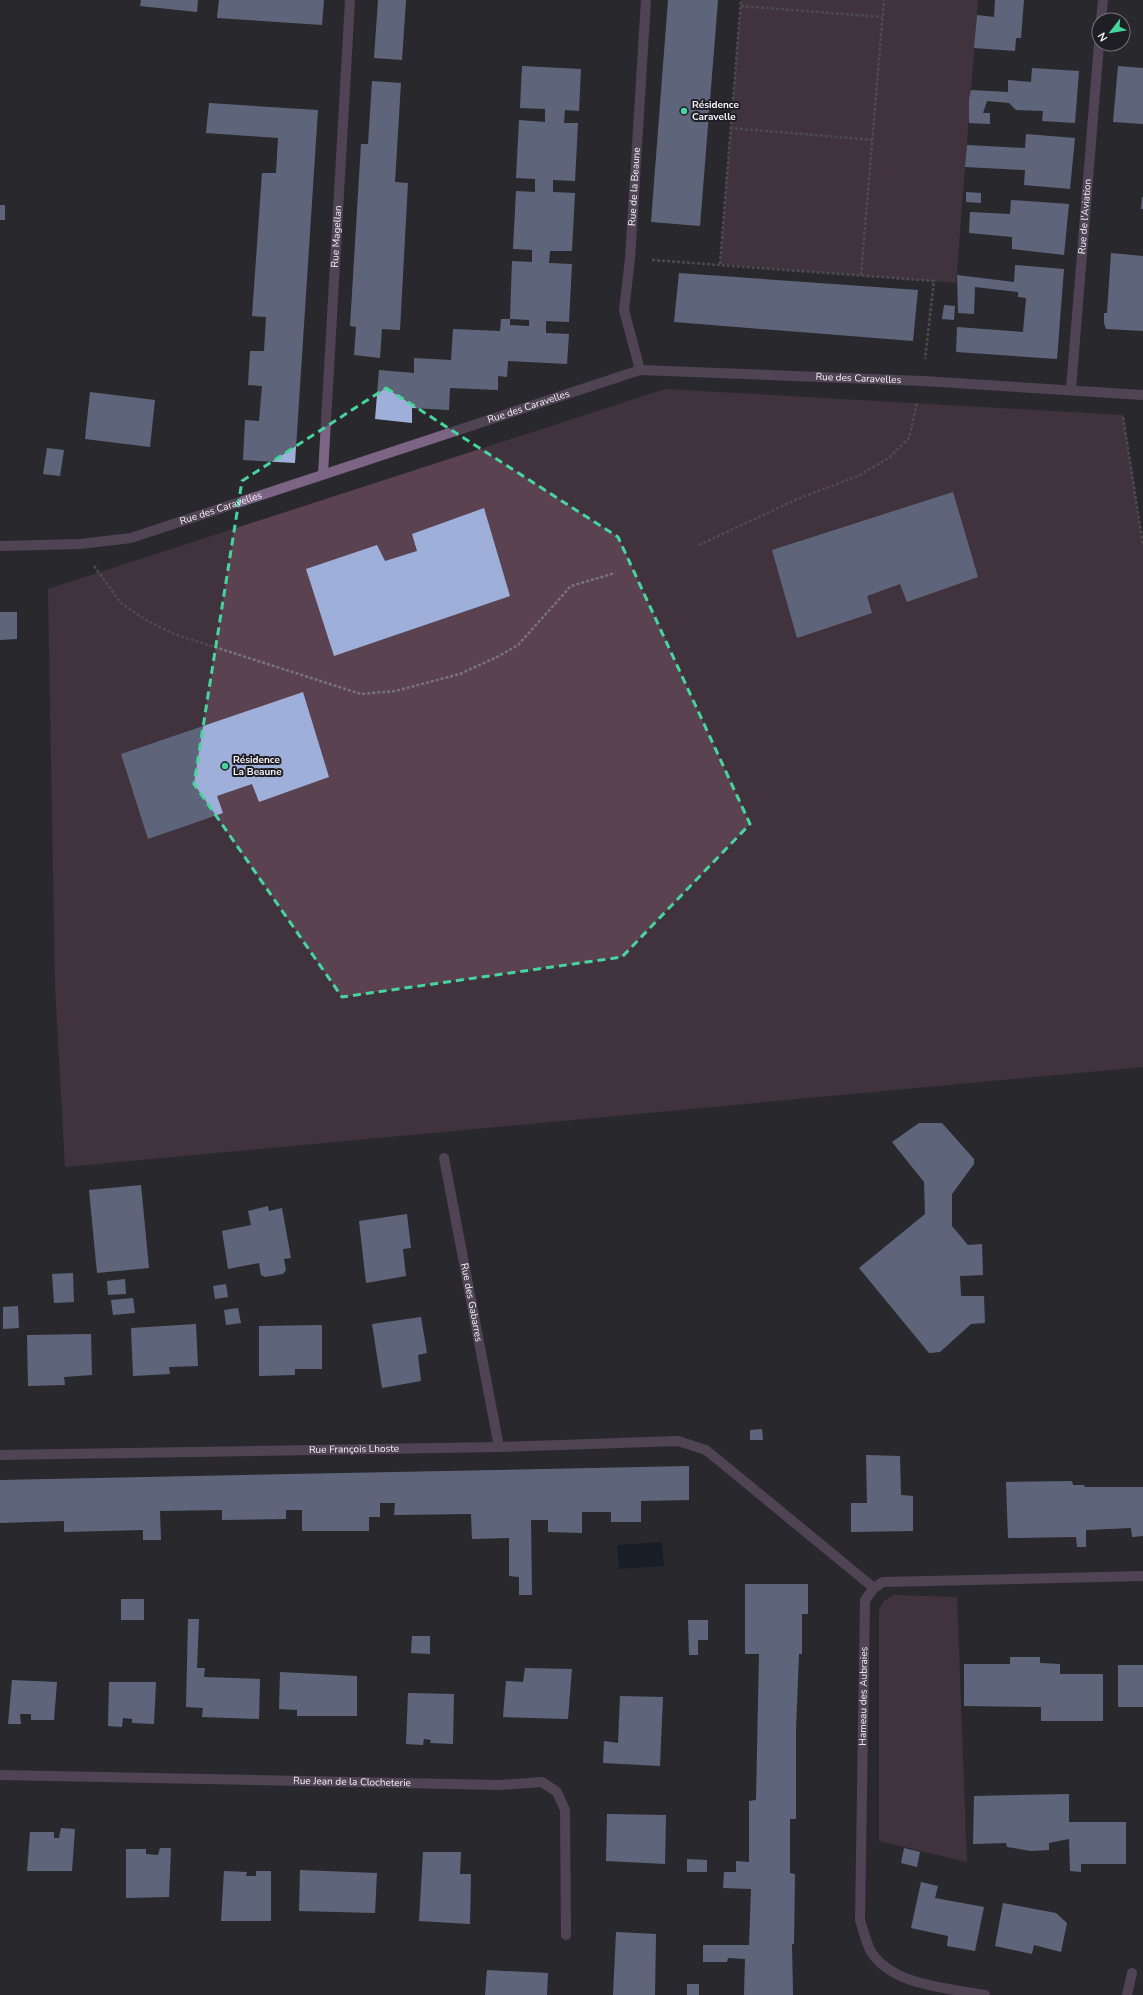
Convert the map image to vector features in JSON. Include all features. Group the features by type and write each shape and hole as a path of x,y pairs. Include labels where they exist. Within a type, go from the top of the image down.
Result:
{"street":[{"name":"Rue Magellan","path":"323,474 350,0"},
{"name":"Rue de la Beaune","path":"640,370 624,310 630,259 646,0"},
{"path":"1102,12 1103,0"},
{"name":"Rue de l'Aviation","path":"1072,389 1098,52"},
{"name":"Rue des Caravelles","path":"0,546 80,544 131,538 640,370 923,381 1072,389 1143,395"},
{"name":"Rue des Gabarres","path":"444,1158 500,1447"},
{"name":"Rue François Lhoste","path":"0,1455 500,1447 678,1441 706,1450 874,1588"},
{"path":"874,1588 883,1582 1143,1576"},
{"name":"Hameau des Aubraies","path":"874,1588 865,1600 864,1611 860,1920 871,1950 888,1970 908,1980 985,1995"},
{"name":"Rue Jean de la Clocheterie","path":"0,1775 500,1785 542,1782 557,1792 565,1810 566,1935"},
{"path":"1127,1995 1132,1973"}],"path":[{"path":"720,264 741,0"},
{"path":"861,275 884,0"},
{"path":"740,6 882,17"},
{"path":"730,128 873,140"},
{"path":"630,259 720,264 934,281 923,381 909,438 889,458 858,476 795,500 699,545"},
{"path":"1120,393 1143,545"},
{"path":"80,544 103,580 121,603 144,619 174,634 361,694 395,691 460,674 500,656 518,645 571,586 615,573"}],"highlighted area":[{"path":"386,388 618,537 750,824 622,957 342,997 194,784 242,481"}],"shaded area":[{"path":"741,0 978,0 956,283 720,264"},
{"path":"665,389 1123,415 1143,545 1143,1067 65,1167 55,986 48,589"},
{"path":"894,1595 957,1597 967,1862 879,1841 879,1610 884,1601"}],"water":[{"path":"662,1542 664,1566 619,1569 617,1545"}],"building":[{"path":"141,0 198,0 197,12 140,6"},
{"path":"219,0 324,0 322,25 217,18"},
{"path":"378,0 406,0 402,60 374,58"},
{"name":"Résidence Caravelle","path":"668,0 718,0 700,226 651,222"},
{"path":"995,0 1024,0 1021,38 1016,38 1015,51 974,48 977,15 994,17"},
{"path":"522,66 581,69 579,111 565,110 564,123 578,123 575,181 553,180 553,192 575,193 572,251 550,251 549,263 572,264 569,322 546,321 546,333 569,334 567,364 508,361 507,377 498,376 498,390 450,388 449,410 412,408 412,423 375,419 379,370 414,373 414,358 451,360 453,329 500,331 501,319 510,319 512,261 532,262 532,250 513,249 516,191 535,192 535,179 516,178 519,120 545,122 545,109 520,108","holes":["510,319 529,320 529,326 510,325"]},
{"path":"1118,66 1143,68 1143,124 1113,122"},
{"path":"1032,68 1079,71 1075,123 1042,121 1043,111 1016,110 1009,103 987,101 983,113 990,113 990,124 969,123 969,99 971,90 1008,92 1008,80 1031,82"},
{"path":"372,81 401,83 395,182 408,183 400,330 382,329 380,358 354,355 356,327 350,326 361,144 368,144"},
{"path":"209,103 318,110 295,463 243,460 245,420 259,421 262,386 248,385 250,351 264,351 266,317 252,316 262,173 276,173 278,138 206,133"},
{"path":"1026,134 1075,138 1070,189 1024,185 1025,170 965,167 967,145 1025,148"},
{"path":"966,192 981,193 981,203 966,202"},
{"path":"1142,197 1143,209 1141,209"},
{"path":"1011,200 1069,204 1064,255 1012,249 1012,237 969,233 970,212 1010,214"},
{"path":"0,205 5,205 5,220 0,220"},
{"path":"1111,253 1143,256 1143,331 1106,329 1104,323 1104,313 1107,313"},
{"path":"1015,265 1064,269 1057,359 956,352 957,327 1023,332 1026,298 1018,297 1018,292 975,287 974,314 958,313 957,275 1014,282"},
{"path":"679,273 918,290 913,341 674,322"},
{"path":"944,305 955,306 954,320 942,319"},
{"path":"90,392 155,400 150,447 85,439"},
{"path":"47,448 64,450 60,476 43,474"},
{"path":"953,492 978,577 907,602 900,584 867,596 872,613 797,638 772,550"},
{"path":"484,508 510,596 334,656 306,569 377,545 385,561 417,551 412,534"},
{"path":"0,612 17,612 17,639 0,640"},
{"name":"Résidence La Beaune","path":"303,692 329,777 259,802 252,784 217,796 223,813 148,839 121,754"},
{"path":"919,1123 942,1123 974,1159 974,1164 952,1194 952,1226 968,1245 982,1244 983,1275 960,1276 961,1296 984,1296 985,1323 971,1324 940,1352 929,1353 859,1268 925,1214 924,1182 892,1142"},
{"path":"141,1185 149,1268 97,1273 89,1190"},
{"path":"268,1206 269,1211 282,1208 291,1258 284,1259 286,1270 283,1274 265,1277 261,1275 259,1263 228,1269 222,1231 251,1225 248,1211"},
{"path":"407,1214 411,1248 403,1249 406,1276 366,1283 359,1221"},
{"path":"73,1273 74,1302 54,1303 52,1274"},
{"path":"125,1279 126,1294 108,1295 107,1281"},
{"path":"226,1284 228,1297 215,1299 213,1286"},
{"path":"133,1298 135,1313 113,1315 111,1300"},
{"path":"18,1306 19,1328 3,1329 3,1307"},
{"path":"238,1308 241,1323 226,1325 224,1310"},
{"path":"421,1317 427,1353 418,1355 421,1381 382,1388 372,1324"},
{"path":"196,1324 198,1366 169,1367 170,1374 133,1376 131,1328"},
{"path":"322,1325 322,1369 295,1369 295,1375 259,1376 259,1326"},
{"path":"91,1334 92,1375 64,1377 65,1385 28,1386 27,1335"},
{"path":"762,1429 763,1440 750,1440 750,1430"},
{"path":"866,1455 900,1456 901,1495 913,1496 913,1531 851,1532 851,1503 867,1503"},
{"path":"689,1466 689,1500 641,1501 641,1522 611,1522 611,1512 582,1512 582,1533 548,1532 548,1520 531,1520 532,1595 519,1595 519,1577 509,1576 509,1538 472,1539 471,1514 394,1515 395,1503 380,1503 380,1517 369,1517 369,1531 302,1531 302,1510 286,1510 286,1519 222,1520 222,1510 160,1511 161,1540 143,1540 143,1530 64,1532 64,1521 0,1523 0,1480"},
{"path":"1072,1481 1073,1485 1084,1485 1085,1487 1143,1487 1143,1536 1132,1537 1131,1528 1086,1530 1086,1547 1077,1547 1076,1537 1008,1538 1006,1482"},
{"path":"745,1584 808,1584 808,1614 802,1614 802,1654 799,1654 796,1729 796,1819 790,1819 790,1873 795,1874 794,1944 792,1944 793,1995 744,1995 745,1959 728,1958 727,1962 703,1962 703,1945 749,1945 751,1889 723,1888 724,1872 736,1872 736,1861 749,1862 749,1801 756,1800 759,1654 745,1654"},
{"path":"121,1599 144,1599 144,1620 121,1620"},
{"path":"188,1619 199,1619 197,1668 205,1668 204,1677 260,1679 259,1719 202,1717 203,1708 186,1707"},
{"path":"688,1620 708,1620 708,1640 698,1640 698,1655 689,1655"},
{"path":"412,1636 430,1636 430,1654 411,1653"},
{"path":"1010,1657 1040,1657 1040,1663 1060,1664 1060,1674 1103,1674 1103,1721 1041,1721 1041,1707 964,1706 964,1664 1010,1664"},
{"path":"1118,1665 1143,1665 1143,1707 1118,1707"},
{"path":"525,1668 572,1669 568,1719 503,1717 506,1681 523,1682"},
{"path":"280,1672 357,1676 357,1716 297,1716 297,1710 279,1709"},
{"path":"12,1680 57,1682 54,1720 31,1720 31,1714 20,1714 21,1724 8,1724"},
{"path":"109,1682 156,1682 154,1724 132,1723 132,1719 123,1718 122,1727 108,1726"},
{"path":"408,1693 454,1694 453,1744 430,1743 431,1740 424,1739 423,1745 406,1744"},
{"path":"620,1696 663,1697 660,1766 603,1763 604,1741 618,1743"},
{"path":"1069,1794 1069,1822 1126,1822 1126,1864 1081,1864 1081,1872 1070,1871 1069,1839 1049,1843 1049,1850 1031,1851 1007,1847 1006,1843 973,1844 974,1796"},
{"path":"607,1814 666,1815 665,1864 606,1861"},
{"path":"61,1828 75,1829 72,1871 27,1871 30,1832 54,1832 54,1838 59,1838"},
{"path":"160,1848 171,1848 169,1897 126,1898 126,1849 146,1849 146,1854 158,1855"},
{"path":"904,1848 920,1852 917,1867 901,1863"},
{"path":"423,1852 461,1852 460,1874 471,1874 470,1924 419,1921"},
{"path":"687,1859 707,1860 707,1872 687,1872"},
{"path":"300,1870 377,1873 375,1913 299,1911"},
{"path":"224,1871 247,1872 246,1876 256,1876 256,1871 271,1871 271,1921 221,1921"},
{"path":"921,1882 938,1886 935,1898 984,1907 975,1951 947,1946 948,1936 911,1928"},
{"path":"1003,1903 1056,1913 1067,1923 1061,1952 1034,1945 1032,1954 995,1946"},
{"path":"616,1932 656,1934 655,1995 613,1995"},
{"path":"487,1970 548,1973 547,1995 485,1995"},
{"path":"687,1984 699,1984 699,1995 687,1995"}],"place":[{"name":"Résidence Caravelle","path":"684,111"},
{"name":"Résidence La Beaune","path":"225,766"}]}
